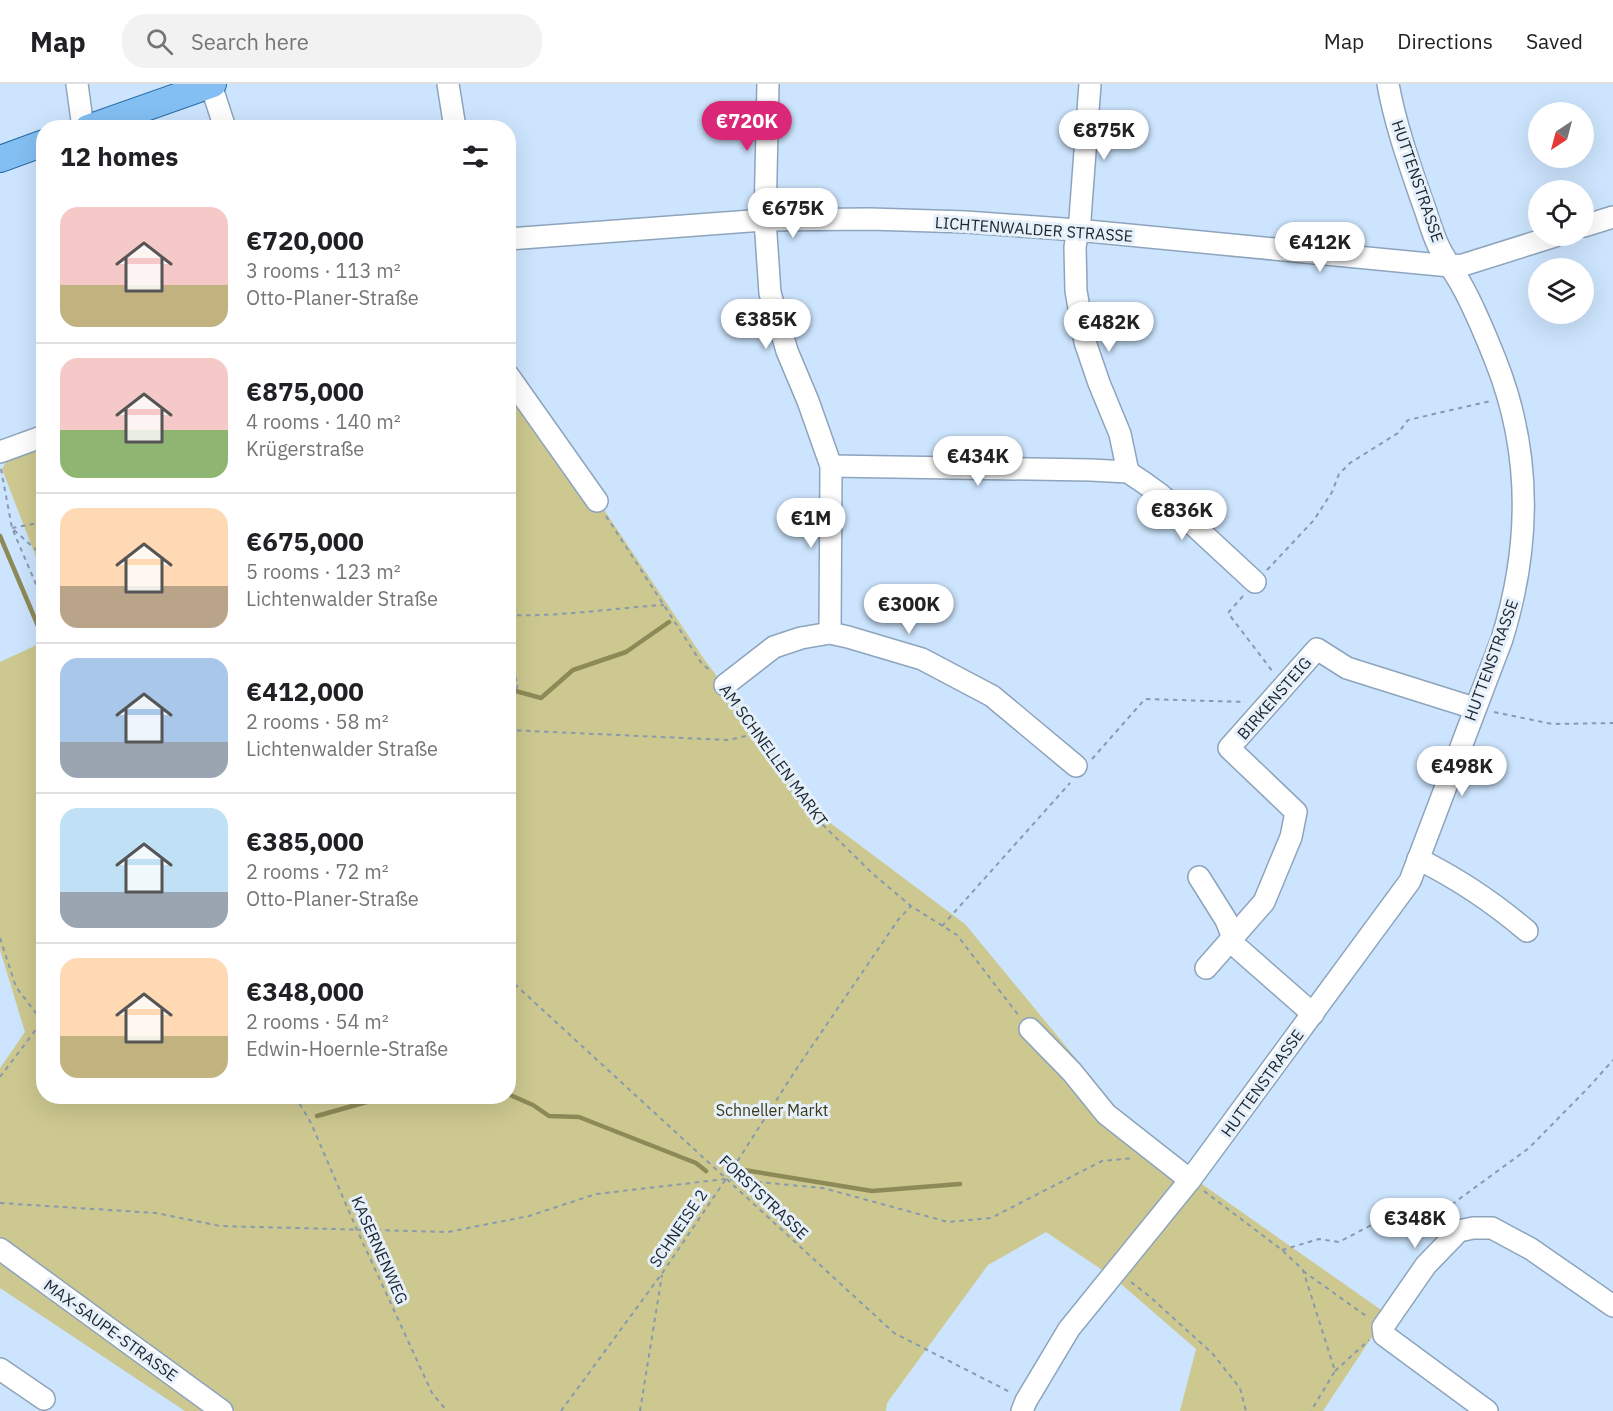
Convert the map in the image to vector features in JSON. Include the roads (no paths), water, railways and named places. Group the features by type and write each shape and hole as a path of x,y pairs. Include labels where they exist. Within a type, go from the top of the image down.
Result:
{"main road":[{"path":"111,120 212,84"},
{"path":"0,159 36,146"}],"street":[{"path":"78,84 81,120"},
{"path":"212,84 223,120"},
{"path":"448,84 454,120"},
{"path":"768,84 765,220 770,293 787,351 831,465 830,633"},
{"path":"1090,84 1075,274 1081,323 1099,383 1120,434 1128,472"},
{"name":"HUTTENSTRASSE","path":"1024,1406 1069,1329 1190,1180 1410,881 1502,639 1514,601 1524,528 1521,457 1508,398 1495,360 1462,285 1438,245 1405,151 1388,84"},
{"path":"1594,223 1613,217"},
{"name":"LICHTENWALDER STRASSE","path":"516,238 765,220 954,221 1077,230 1450,266 1463,265 1528,245"},
{"path":"516,386 597,501"},
{"path":"0,452 36,439"},
{"path":"831,465 1128,472 1161,495 1255,582"},
{"path":"725,685 774,647 801,638 830,633 922,659 992,696 1080,769"},
{"name":"BIRKENSTEIG","path":"1206,968 1236,944 1264,902 1292,837 1296,812 1229,748 1317,649 1347,668 1474,708"},
{"path":"1418,859 1500,908 1527,931"},
{"path":"1198,877 1226,920 1236,944 1313,1014"},
{"path":"1030,1029 1072,1072 1106,1114 1190,1180"},
{"path":"1487,1411 1384,1335 1383,1328 1426,1265 1459,1231 1492,1228 1532,1249 1613,1306"},
{"name":"MAX-SAUPE-STRASSE","path":"0,1249 222,1411"},
{"path":"0,1369 44,1399"}],"waterway":[{"path":"0,536 36,621"},
{"path":"516,691 541,698 573,670 626,652 669,622"},
{"path":"516,1098 549,1116 579,1117 696,1163 706,1171"},
{"path":"317,1116 360,1104"},
{"path":"744,1170 872,1191 960,1184"}],"park label":[{"name":"Schneller Markt","path":"772,1110"}]}
